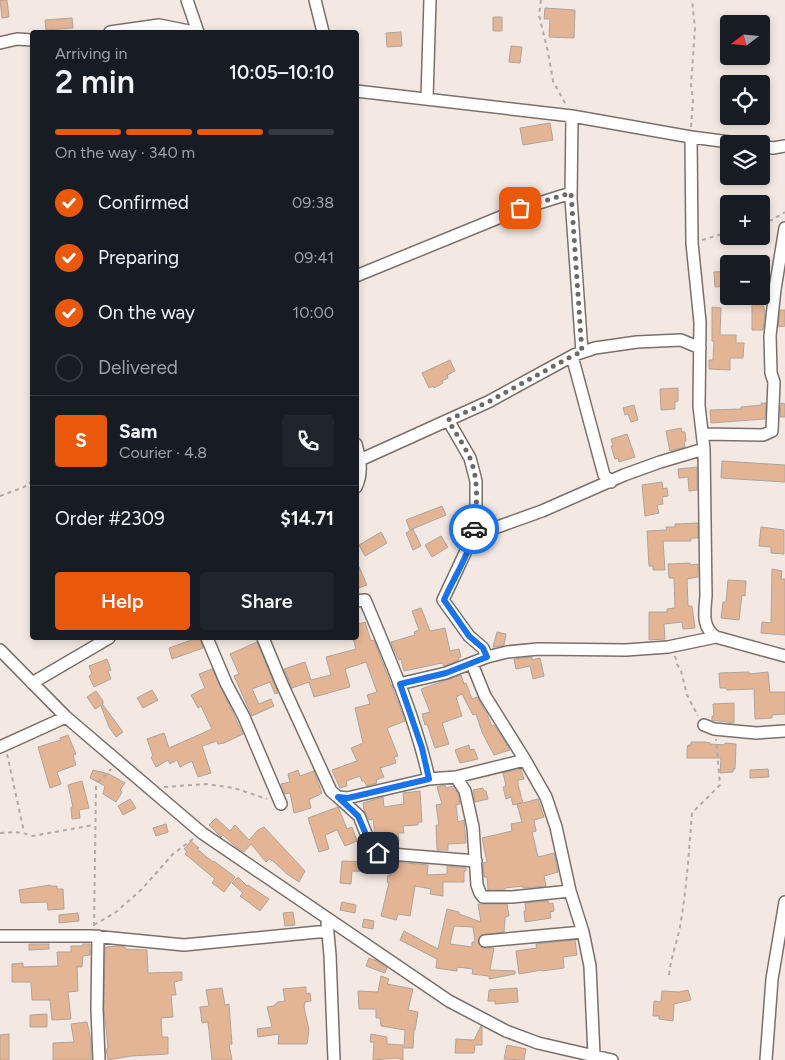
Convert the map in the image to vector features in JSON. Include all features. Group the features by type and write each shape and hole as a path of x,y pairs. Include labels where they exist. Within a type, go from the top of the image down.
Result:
{"street":[{"path":"187,0 195,30"},
{"path":"315,0 322,30"},
{"path":"427,98 430,0"},
{"path":"124,30 159,25 185,30"},
{"path":"0,43 17,39 30,40"},
{"path":"359,91 572,116 720,141"},
{"path":"572,116 571,193 577,354 604,475 610,482"},
{"path":"691,137 692,243 698,297 700,348 699,406 704,449 706,596 704,619 692,642"},
{"path":"770,148 785,146"},
{"path":"359,275 520,208 571,193"},
{"path":"703,434 763,435 772,431 774,382 771,373 770,336 775,289 785,228"},
{"path":"360,460 488,402 577,354 595,348 637,342 681,340 700,348"},
{"path":"448,420 470,458 476,481 476,509 472,538 444,600 469,636 483,648 487,657"},
{"path":"472,538 660,462 704,449"},
{"path":"359,456 359,476"},
{"path":"359,601 365,600 400,684 422,748 429,779"},
{"path":"704,619 708,630 716,637 785,656"},
{"path":"400,684 446,673 487,657 507,652 538,649 626,650 675,645 716,637"},
{"path":"32,683 106,640"},
{"path":"208,640 226,683 244,717 281,804"},
{"path":"264,640 331,791 358,816 371,846 378,853 476,861"},
{"path":"0,650 66,717 152,788 202,833 449,1000 506,1031 538,1043 612,1060"},
{"path":"472,664 488,700 526,760 546,797 556,827 570,891 583,932 590,966 594,1055"},
{"path":"3,745 66,717"},
{"path":"704,725 714,729 739,731 785,731"},
{"path":"338,797 348,798 429,779 456,777 526,760"},
{"path":"456,777 465,791 473,827 478,890 483,896 512,897 570,891"},
{"path":"766,1060 772,979 785,902"},
{"path":"326,917 334,1060"},
{"path":"0,936 95,932 184,945 328,931"},
{"path":"95,932 99,1060"},
{"path":"485,940 583,932"}],"path":[{"path":"541,0 539,15 553,81 572,116"},
{"path":"691,137 693,100 691,85 695,28 692,0"},
{"path":"770,220 785,212"},
{"path":"692,243 720,235"},
{"path":"0,496 24,487 30,482"},
{"path":"669,975 680,924 688,868 692,813 720,785 715,737 704,725 687,695 681,671 676,664 675,645"},
{"path":"3,745 24,832"},
{"path":"95,932 94,825 96,784 119,762"},
{"path":"152,788 206,784 234,788 281,804"},
{"path":"0,833 24,832 32,836 94,825"},
{"path":"95,932 142,889 173,854 202,833"}],"building":[{"path":"0,0 7,0 9,17 2,18"},
{"path":"545,8 575,10 574,38 549,37 550,19 544,19"},
{"path":"493,17 502,17 502,31 493,31"},
{"path":"72,18 73,28 46,30 45,20"},
{"path":"401,32 402,46 387,47 386,33"},
{"path":"511,46 522,47 520,63 509,62"},
{"path":"550,123 553,140 523,145 520,128"},
{"path":"714,272 720,272 720,287 715,287"},
{"path":"752,305 763,305 765,312 763,330 752,330"},
{"path":"712,307 721,308 720,335 736,335 736,343 744,343 743,358 730,358 730,370 709,369 709,360 713,360 714,341 712,341"},
{"path":"780,310 785,310 785,326 778,327"},
{"path":"450,360 455,371 447,375 448,378 442,381 443,383 434,388 433,386 429,388 422,373"},
{"path":"678,388 678,401 675,402 675,409 661,410 660,389"},
{"path":"761,403 766,403 765,419 711,423 710,410 741,409 741,407 762,405"},
{"path":"781,403 785,404 785,417 780,417"},
{"path":"634,405 638,420 631,422 628,414 625,415 623,408"},
{"path":"681,428 682,432 685,432 685,447 670,451 666,431"},
{"path":"627,434 635,457 619,462 618,458 615,459 611,439"},
{"path":"722,461 785,465 785,482 721,478"},
{"path":"697,467 697,490 689,491 688,477 679,478 678,469"},
{"path":"662,482 663,489 667,488 668,496 662,497 663,504 657,505 659,513 645,516 642,485"},
{"path":"442,506 446,515 410,530 406,520"},
{"path":"698,523 698,538 691,538 691,541 663,541 665,570 653,570 653,566 649,566 647,531 667,530 666,527 675,527 675,524"},
{"path":"761,527 784,530 784,554 771,553 771,547 759,546"},
{"path":"413,529 421,546 413,550 406,533"},
{"path":"381,532 387,543 365,556 359,545"},
{"path":"441,536 448,547 432,557 425,545"},
{"path":"690,563 690,565 698,564 698,577 687,579 688,606 692,606 695,628 683,629 682,622 664,624 665,639 649,640 649,612 667,612 667,609 675,608 674,578 669,578 668,564"},
{"path":"359,567 367,585 359,588"},
{"path":"772,569 782,571 781,579 785,579 785,635 761,633 762,622 771,623"},
{"path":"728,580 746,581 745,596 742,595 739,620 721,618 723,602 726,602"},
{"path":"421,608 430,631 445,628 450,651 459,649 461,657 458,658 459,660 444,666 442,663 404,671 401,659 399,660 391,642 415,635 414,632 419,630 412,611"},
{"path":"365,622 371,641 374,640 405,721 387,728 398,756 394,757 396,763 380,768 384,777 376,780 377,783 367,786 360,776 346,781 347,786 340,788 332,770 357,761 351,748 363,743 355,708 370,704 367,695 377,692 366,662 345,669 350,687 314,697 309,682 292,688 284,669 305,662 311,680 331,675 326,657 356,649 354,640 359,640 359,624"},
{"path":"497,632 506,634 504,645 493,647"},
{"path":"191,640 201,640 203,648 172,659 169,648"},
{"path":"257,642 278,693 275,694 270,682 252,689 259,704 271,699 274,706 252,716 234,676 239,674 230,654"},
{"path":"532,657 532,660 540,658 544,676 533,679 530,666 516,669 514,659"},
{"path":"107,659 111,670 108,671 111,679 94,687 89,676 92,674 89,666"},
{"path":"212,669 243,734 224,743 218,744 217,741 202,746 211,773 198,777 192,761 180,767 177,760 170,764 168,760 156,767 151,757 153,756 147,739 164,733 169,748 212,729 201,706 198,708 191,695 205,688 199,674"},
{"path":"749,672 749,674 768,672 770,692 785,692 785,714 772,715 772,718 755,719 754,689 727,690 726,688 720,688 719,673"},
{"path":"461,675 472,699 477,697 492,726 494,725 510,750 494,755 482,732 476,714 473,715 462,694 456,697 462,716 442,723 449,744 435,748 422,714 430,712 421,689"},
{"path":"152,690 158,700 143,708 137,698"},
{"path":"96,691 103,704 95,709 87,697"},
{"path":"734,703 734,723 712,720 712,716 714,716 713,704"},
{"path":"103,705 123,732 116,737 109,727 101,706"},
{"path":"68,735 76,754 73,755 76,765 57,772 61,784 50,788 38,747 61,740 60,738"},
{"path":"691,742 724,745 725,743 736,744 735,769 733,769 733,772 720,773 721,758 687,758 688,745 691,745"},
{"path":"469,745 470,750 474,749 478,759 460,763 455,750"},
{"path":"521,769 524,779 518,780 518,785 523,803 538,799 544,817 534,820 536,831 532,832 538,857 554,853 558,872 544,876 546,886 523,888 523,886 505,888 505,890 488,890 487,877 484,877 483,863 487,862 482,838 512,831 511,824 522,822 517,804 513,805 511,797 506,799 503,787 506,786 503,773"},
{"path":"768,769 769,777 750,778 750,770"},
{"path":"93,770 109,774 125,783 120,790 122,792 116,802 103,794 105,786 90,778"},
{"path":"298,770 300,776 314,771 322,793 309,800 311,808 294,813 290,793 285,794 281,784 290,782 288,774"},
{"path":"82,781 89,808 79,810 80,818 72,819 71,807 73,807 68,785"},
{"path":"445,785 446,788 453,786 458,794 460,804 456,805 458,822 464,820 466,843 448,844 448,850 437,850 436,825 439,825 436,805 442,804 437,787"},
{"path":"483,788 488,799 475,802 473,790"},
{"path":"420,791 422,822 418,822 418,825 403,826 404,833 398,833 399,841 379,843 375,836 373,819 369,820 363,803 383,797 384,807 404,804 403,793"},
{"path":"130,799 136,808 123,815 118,806"},
{"path":"338,807 347,829 352,827 357,841 345,846 337,830 325,835 329,849 319,852 308,818"},
{"path":"216,818 230,831 235,825 249,840 258,830 264,827 305,871 299,882 273,861 269,859 266,862 251,844 244,852 223,835 221,837 209,825"},
{"path":"166,824 168,832 156,836 153,828"},
{"path":"191,841 199,848 197,849 235,877 224,892 212,883 215,879 185,854 187,851 184,849"},
{"path":"342,861 369,862 374,872 352,871 351,884 340,883"},
{"path":"395,862 428,865 427,875 447,874 447,866 466,868 466,871 464,871 464,882 443,882 443,896 430,894 431,889 415,886 410,916 398,914 396,920 381,916 389,883 387,882 388,875 391,875"},
{"path":"238,877 247,886 269,899 260,911 240,896 243,893 232,883"},
{"path":"50,885 57,886 57,889 63,889 64,909 48,910 47,902 21,903 19,890"},
{"path":"548,901 549,904 553,903 554,911 550,912 551,918 525,922 525,903"},
{"path":"342,902 356,905 355,913 340,910"},
{"path":"478,904 507,904 509,916 505,917 504,932 481,935 478,942 482,948 494,948 490,970 515,971 515,974 489,979 489,976 472,974 473,969 457,967 457,971 436,968 437,959 400,940 404,931 438,949 447,909 481,922","holes":["454,926 473,927 475,942 472,942 472,947 450,944"]},
{"path":"293,912 295,925 285,926 283,913"},
{"path":"78,913 79,921 59,923 59,915"},
{"path":"364,919 374,921 373,929 362,927"},
{"path":"575,940 577,955 563,957 564,968 519,974 516,951 537,948 536,944"},
{"path":"29,944 49,944 49,949 29,950"},
{"path":"83,944 90,944 90,955 83,956 82,967 77,967 78,991 68,992 71,1019 52,1020 50,1000 32,1000 31,982 12,982 12,964 23,963 23,967 58,966 57,952 71,952 71,946 83,946"},
{"path":"105,947 125,947 125,949 147,950 148,973 182,972 182,980 174,982 176,995 171,995 173,1017 161,1018 162,1037 168,1037 168,1054 131,1056 108,1060 104,1009"},
{"path":"369,958 387,968 385,973 366,966"},
{"path":"381,976 389,979 387,984 413,989 408,1010 418,1012 414,1029 413,1048 404,1048 405,1030 381,1026 380,1018 376,1018 376,1009 359,1009 358,991 378,992"},
{"path":"306,987 306,994 310,993 311,1001 305,1002 304,1007 309,1030 307,1044 278,1044 279,1034 258,1037 257,1029 272,1027 267,1007 285,1001 283,989"},
{"path":"222,988 225,1005 229,1004 232,1044 229,1045 232,1060 212,1060 208,1022 202,1023 200,1007 209,1006 206,990"},
{"path":"517,988 518,1002 495,1004 495,1001 488,1001 489,990"},
{"path":"688,990 691,1000 674,1004 673,1021 653,1016 654,1001 661,1002 662,991 679,992"},
{"path":"47,1014 47,1027 30,1027 30,1015"},
{"path":"87,1022 91,1041 91,1060 53,1060 53,1043 74,1042 71,1024"},
{"path":"481,1026 482,1045 475,1045 474,1053 455,1053 456,1039 474,1040"},
{"path":"9,1034 9,1060 0,1060 0,1035"},
{"path":"371,1034 387,1037 387,1044 403,1045 403,1060 396,1058 373,1060 374,1042 370,1042"},
{"path":"507,1045 526,1049 524,1060 504,1059"}],"way so far":[{"path":"474,529 476,481 470,458 448,420 488,402 582,352 571,193 520,208"}],"route":[{"path":"378,853 371,846 358,816 338,797 348,798 429,779 422,748 400,684 446,673 487,657 483,648 469,636 444,600 465,555 474,529"}]}
